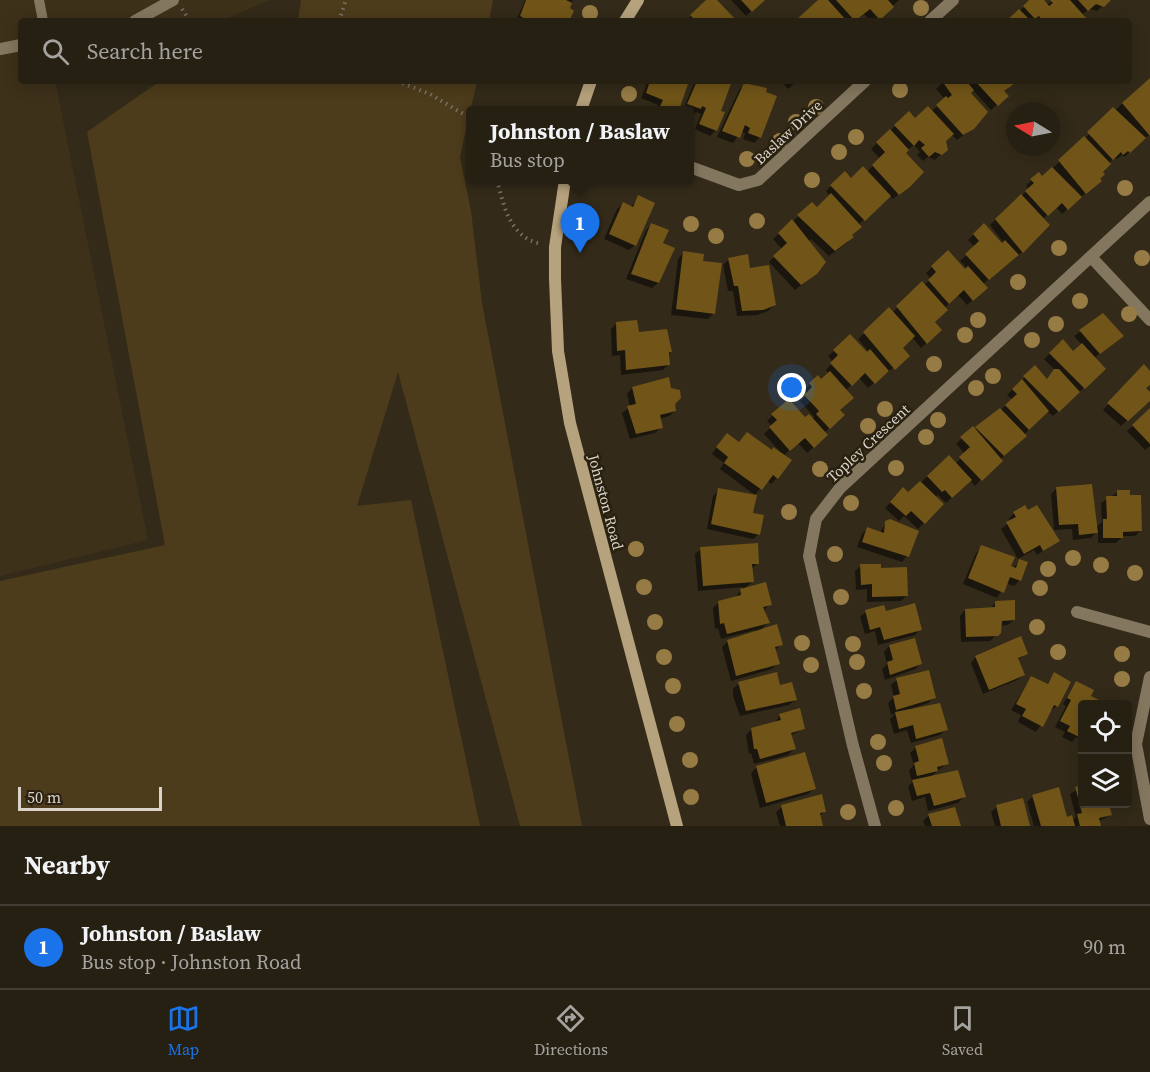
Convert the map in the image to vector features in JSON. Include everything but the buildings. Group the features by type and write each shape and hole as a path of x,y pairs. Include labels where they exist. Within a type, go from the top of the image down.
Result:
{"street":[{"path":"140,18 173,0"},
{"path":"627,18 638,0"},
{"path":"933,18 953,0"},
{"path":"0,49 18,46"},
{"path":"583,106 590,84"},
{"name":"Baslaw Drive","path":"694,168 739,185 758,180 862,84"},
{"name":"Johnston Road","path":"564,184 555,247 558,351 570,423 677,826"},
{"name":"Topley Crescent","path":"876,826 853,746 809,556 816,519 840,488 1092,258 1150,202"},
{"path":"1092,258 1150,320"},
{"path":"1077,612 1150,632"},
{"path":"1150,677 1136,744 1150,819"}],"lane":[{"path":"39,0 42,18"}],"path":[{"path":"340,18 346,0"},
{"path":"405,84 430,94 466,115"},
{"path":"498,184 508,219 529,242 555,247"}],"shaded area":[{"path":"0,0 270,0 228,18 18,18 18,84 56,84 148,540 0,576"},
{"path":"301,0 493,0 490,18 298,18"},
{"path":"156,84 476,84 471,106 466,106 466,130 460,157 471,211 482,303 582,826 520,826 398,372 357,506 411,500 480,826 0,826 0,581 165,545 87,132"}],"place":[{"name":"Johnston / Baslaw","path":"580,253"}]}
